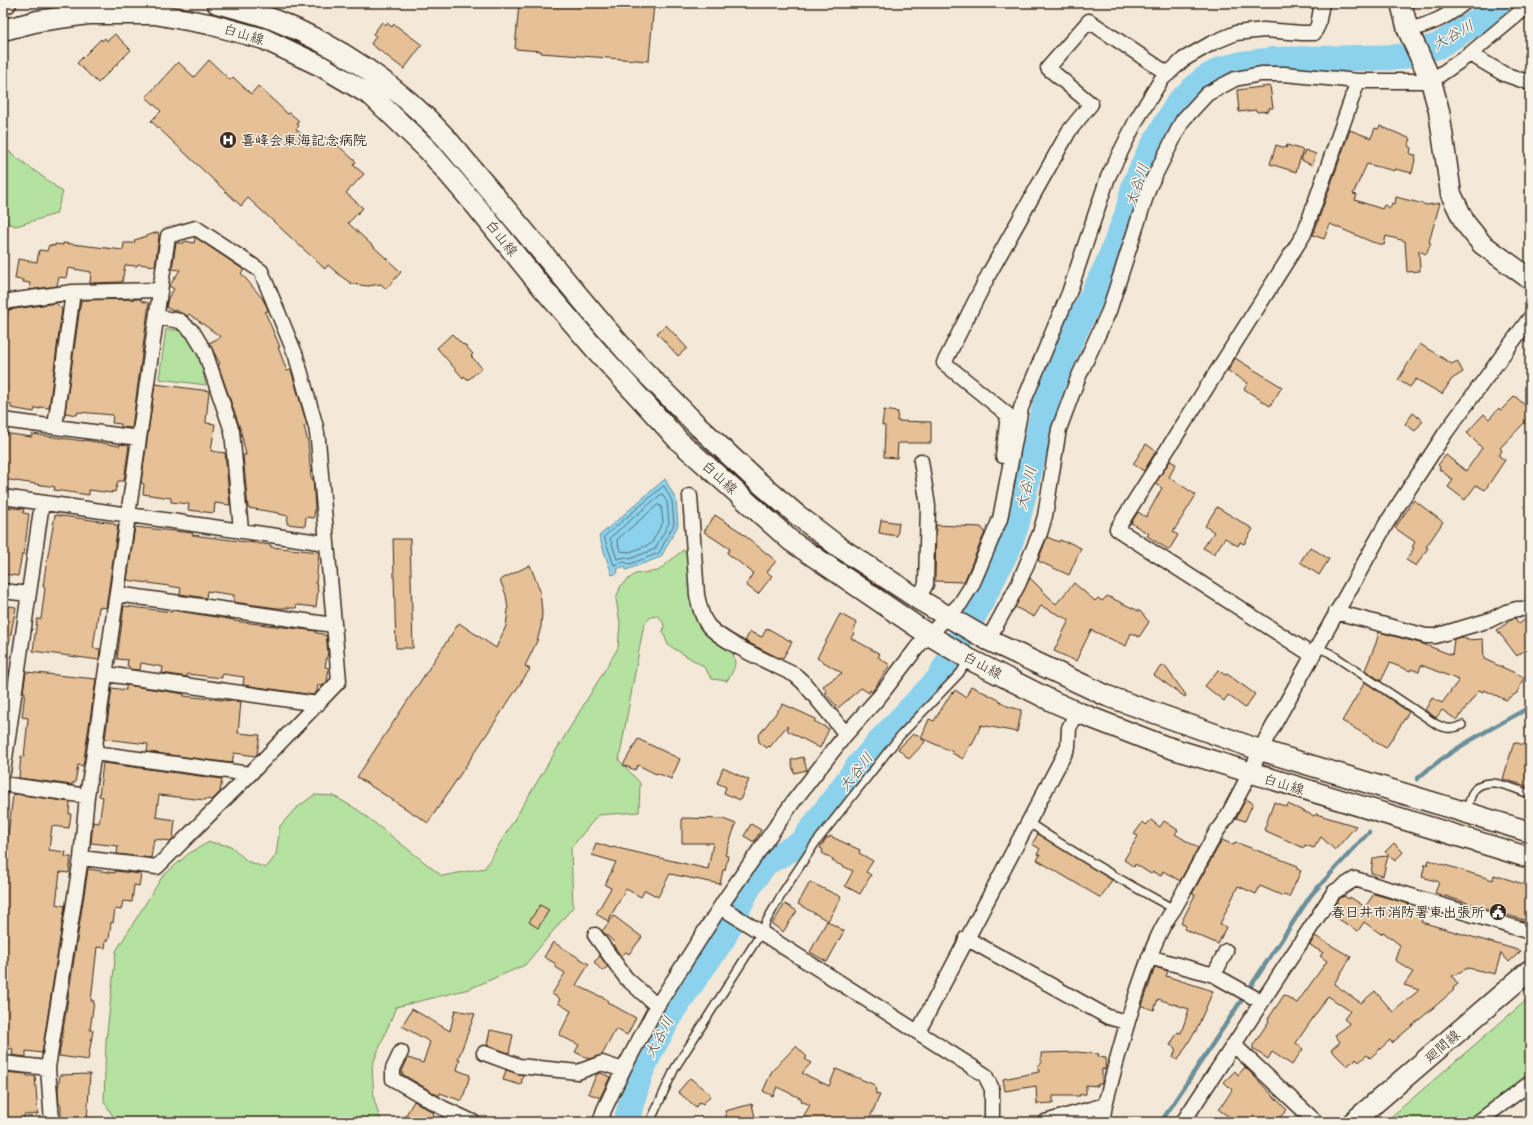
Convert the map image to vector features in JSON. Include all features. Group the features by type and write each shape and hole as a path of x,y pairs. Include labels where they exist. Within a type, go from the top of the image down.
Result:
{"street":[{"name":"白山線","path":"217,3 272,19 328,46 379,77 408,101 438,129 639,366 696,424 754,479 796,514 839,547 918,599 985,638 1107,696 1260,750 1530,832"},
{"path":"600,1122 623,1070 656,1006 723,909 792,802 846,734 950,618 972,585 1000,519 1021,408 1069,293 1108,177 1137,119 1161,80 1184,59 1212,43 1236,33 1264,30 1302,33 1314,32 1318,25 1322,3"},
{"path":"1401,3 1410,34 1431,81 1439,111 1451,194 1465,223 1482,244 1530,279"},
{"path":"1410,34 1450,15 1464,3"},
{"path":"985,638 1018,584 1040,533 1045,516 1059,429 1078,378 1110,311 1149,187 1182,120 1207,94 1235,79 1260,74 1284,74 1358,81 1431,81 1470,54 1530,4"},
{"name":"白山線","path":"3,30 38,21 88,14 154,14 209,24 264,39 321,66 372,96 429,151 596,350 679,441 791,541 932,637 967,658 1077,712 1164,746 1250,774 1530,858"},
{"path":"1007,486 1002,466 1008,414 944,363 990,272 1066,138 1091,104 1048,68 1088,21 1168,74"},
{"path":"1470,54 1504,74 1530,83"},
{"path":"1314,651 1117,529 1304,234 1358,81"},
{"path":"52,1122 48,1068 81,858 87,796 106,674 168,236 196,228 261,271 296,356 316,427 318,440 339,681 157,868 81,858"},
{"path":"3,302 73,292 160,290"},
{"path":"55,427 73,292"},
{"path":"157,317 180,321 193,332 205,352 232,431 241,530"},
{"path":"1102,1122 1126,1022 1149,957 1169,916 1250,774 1260,750 1386,524 1450,426 1530,318"},
{"path":"3,420 139,438"},
{"path":"918,599 926,584 928,506 921,461"},
{"path":"690,496 697,595 707,624 723,637 795,675 803,682 846,734"},
{"path":"3,497 326,543"},
{"path":"3,772 42,503"},
{"path":"3,591 28,594"},
{"path":"117,594 333,625"},
{"path":"1336,612 1426,636 1435,636 1490,620 1506,612 1517,609 1530,609"},
{"path":"106,674 318,704"},
{"path":"918,1032 966,938 1068,747 1069,728 1077,712"},
{"path":"94,753 250,774"},
{"path":"3,784 87,796"},
{"path":"1183,1122 1234,1045 1251,996 1334,892 1355,880 1530,932"},
{"path":"723,909 985,1076 992,1089 992,1122"},
{"path":"595,935 626,978 656,1006"},
{"path":"966,938 1108,1017 1126,1022"},
{"path":"1214,975 1226,951"},
{"path":"1149,957 1214,975 1251,996"},
{"name":"廻間線","path":"1353,1122 1530,970"},
{"path":"1234,1045 1316,1122"},
{"path":"402,1052 394,1070 393,1079 443,1108 473,1122"},
{"path":"484,1053 519,1066 578,1072 602,1063 623,1070"},
{"path":"3,1063 48,1068"},
{"path":"1478,1122 1530,1083"},
{"path":"1045,1122 1105,1105"}],"lane":[{"path":"1314,651 1330,653 1436,724 1446,729 1454,729 1462,725"},
{"path":"650,1122 675,1068 758,931 767,920 783,892 814,845 900,736 960,673 967,658"},
{"path":"1466,812 1473,792 1478,786 1486,782 1530,794"},
{"path":"1028,822 1062,845 1174,909"}],"green space":[{"path":"3,147 63,192 56,214 16,226 3,221"},
{"path":"166,329 184,331 198,350 206,385 159,379"},
{"path":"683,550 690,554 694,594 733,655 735,666 732,673 727,681 712,679 703,666 668,645 663,632 664,626 662,620 657,616 651,617 646,622 643,629 619,760 640,783 639,812 598,815 571,848 573,907 525,965 469,989 396,1007 372,1066 374,1099 381,1122 116,1122 104,1101 106,1041 116,951 162,877 188,854 209,842 231,846 247,861 266,868 276,855 280,826 294,810 314,795 334,796 358,810 442,876 485,868 618,648 620,623 616,599 621,585 635,574 658,571"},
{"path":"1530,997 1530,1075 1467,1122 1385,1122"}],"water":[{"path":"665,479 676,500 678,525 661,557 626,570 625,566 617,569 618,573 612,575 599,536"}],"building":[{"path":"519,3 654,3 649,61 541,53 541,51 515,49"},
{"path":"382,22 386,25 387,23 392,27 394,24 422,45 404,69 371,44 376,36 373,34"},
{"path":"115,34 131,50 98,83 77,63 101,39 102,41 105,38 107,41"},
{"path":"209,60 230,80 233,77 251,94 258,86 288,114 290,113 299,121 297,124 299,126 296,129 315,147 325,137 328,140 330,138 356,162 353,165 364,174 346,193 363,208 348,223 401,272 386,289 381,284 368,286 352,284 328,265 325,269 248,198 241,206 151,121 161,111 146,97 178,62 194,77"},
{"path":"1270,86 1273,108 1269,108 1269,111 1257,112 1256,110 1239,112 1237,90"},
{"path":"1380,126 1411,139 1408,146 1411,148 1410,154 1416,155 1412,173 1395,169 1395,171 1367,164 1353,194 1357,195 1355,200 1382,209 1384,205 1390,208 1392,203 1395,204 1396,197 1427,205 1440,203 1429,242 1431,243 1426,254 1419,251 1420,271 1407,272 1405,241 1386,236 1384,245 1372,242 1330,224 1324,239 1313,235 1350,130 1371,138 1375,128 1378,129"},
{"path":"1276,145 1286,148 1287,145 1303,150 1296,172 1270,164"},
{"path":"1305,150 1316,154 1312,165 1301,160"},
{"path":"158,232 159,236 155,266 138,264 137,266 125,265 122,282 90,283 91,272 68,268 66,278 59,277 57,286 29,290 30,283 15,279 18,259 37,262 39,250 47,251 49,245 63,245 63,243 123,250 124,243 134,243 135,240"},
{"path":"195,237 244,270 241,273 262,298 267,307 268,311 265,312 280,347 278,347 287,371 291,370 307,425 304,426 308,442 311,478 313,478 315,508 314,518 306,517 305,526 287,524 288,516 279,513 248,508 243,455 246,455 240,428 218,365 220,364 209,343 221,337 189,314 187,316 166,307 168,298 174,289 169,286 180,270 172,269 176,243 184,243 185,241 194,243"},
{"path":"141,299 141,301 149,303 132,428 121,427 121,424 112,423 113,415 78,412 77,415 65,413 81,300"},
{"path":"56,303 62,309 49,408 35,408 34,412 11,408 11,404 3,403 3,345 8,310"},
{"path":"666,325 687,348 678,356 657,333"},
{"path":"452,334 473,354 471,356 482,368 469,379 464,376 463,378 437,348"},
{"path":"1420,344 1452,364 1457,361 1463,372 1452,379 1442,394 1416,379 1410,387 1398,380"},
{"path":"1235,358 1282,387 1270,406 1244,389 1248,383 1228,371"},
{"path":"155,384 209,391 206,423 215,424 211,451 225,453 230,505 215,503 214,513 188,510 189,504 171,502 171,498 143,494 144,484 141,483"},
{"path":"1515,396 1530,410 1530,417 1500,448 1502,450 1499,456 1505,460 1485,490 1476,485 1465,500 1448,487 1453,480 1439,469 1440,467 1438,465 1446,455 1466,471 1482,448 1467,433 1484,414 1489,419 1499,408 1501,410"},
{"path":"884,410 898,412 897,421 931,422 931,443 898,443 897,458 884,457 885,426 882,425"},
{"path":"1413,413 1423,421 1415,431 1405,424"},
{"path":"3,433 32,437 32,434 120,446 120,444 129,445 124,481 118,481 115,492 112,491 112,493 89,490 89,495 54,490 55,487 3,479"},
{"path":"1146,444 1156,451 1144,471 1133,464"},
{"path":"1170,461 1176,464 1169,477 1196,495 1173,532 1178,535 1169,550 1147,536 1149,534 1131,523 1138,512 1146,517 1162,488 1155,484"},
{"path":"1414,500 1443,522 1426,547 1428,548 1416,566 1406,560 1414,548 1412,547 1415,542 1395,528"},
{"path":"3,507 24,509 23,513 29,514 24,554 22,554 18,576 3,574"},
{"path":"1217,507 1253,529 1244,544 1240,542 1238,546 1225,538 1214,554 1203,548 1214,532 1205,526"},
{"path":"55,515 114,523 114,525 118,525 106,608 99,607 93,648 100,649 99,660 33,651 37,619 41,619 45,588 43,587 45,572"},
{"path":"715,515 738,530 776,561 767,572 772,576 758,594 746,585 753,573 727,553 730,549 704,532"},
{"path":"881,520 899,523 897,536 879,533"},
{"path":"936,525 981,527 985,532 964,582 935,581"},
{"path":"135,527 193,533 192,535 271,545 271,547 319,552 316,584 318,584 318,589 316,607 297,605 296,608 277,608 233,602 234,595 207,591 206,598 180,594 181,588 127,580"},
{"path":"1047,537 1059,542 1060,540 1067,543 1068,542 1081,548 1069,575 1038,561"},
{"path":"393,539 410,539 413,648 396,648"},
{"path":"1310,547 1329,559 1319,575 1300,562"},
{"path":"530,565 540,591 542,612 541,627 537,641 525,666 530,669 428,823 357,777 459,623 496,648 506,626 508,610 506,595 500,580"},
{"path":"1030,578 1056,604 1074,583 1095,601 1098,598 1102,601 1107,596 1141,612 1149,622 1139,637 1131,633 1126,646 1091,630 1076,661 1054,651 1069,620 1041,606 1034,617 1015,607"},
{"path":"3,605 16,607 9,644 3,643"},
{"path":"124,606 172,612 172,610 234,621 316,631 316,633 326,635 328,652 325,667 329,668 327,682 322,686 318,685 317,691 314,695 243,685 244,677 222,674 222,678 187,674 187,677 162,673 163,667 141,663 140,670 129,669 129,666 127,666 128,660 117,659"},
{"path":"840,614 857,623 851,638 880,654 878,657 890,665 872,692 870,690 869,693 861,688 838,708 825,693 827,692 823,686 842,673 817,658"},
{"path":"1515,618 1519,624 1527,618 1530,618 1530,646 1517,656 1497,630"},
{"path":"767,628 792,642 783,658 779,658 745,641 750,632 762,637"},
{"path":"1379,632 1423,644 1452,655 1454,639 1461,637 1466,638 1466,640 1483,639 1484,659 1524,677 1517,693 1506,700 1484,690 1483,692 1479,690 1457,720 1442,710 1436,718 1425,710 1432,698 1442,703 1459,680 1421,665 1419,672 1411,669 1410,671 1390,663 1381,681 1365,670"},
{"path":"1164,665 1186,695 1185,697 1154,675 1161,666 1162,667"},
{"path":"3,670 9,670 6,690 3,690"},
{"path":"1218,670 1225,675 1227,674 1255,694 1245,708 1228,695 1224,701 1205,686"},
{"path":"26,672 96,679 83,766 78,765 75,783 72,783 72,785 19,778 21,756 24,757 28,719 22,717 25,692 23,692"},
{"path":"1365,682 1409,712 1386,748 1342,721"},
{"path":"126,685 184,694 184,696 241,702 238,733 260,735 256,756 234,753 232,763 147,752 148,744 105,739 112,688 126,690"},
{"path":"971,686 997,699 1007,706 1021,710 1021,714 1017,732 981,725 972,745 970,745 963,759 952,753 953,752 921,738 929,719 934,721 952,692 953,693 955,690 966,697"},
{"path":"783,704 816,719 814,721 829,729 820,748 788,731 787,726 770,747 769,746 767,748 759,742 758,736"},
{"path":"913,734 917,734 925,742 909,759 898,749"},
{"path":"638,739 680,759 671,779 657,773 656,774 638,765 635,770 623,765"},
{"path":"1514,742 1530,747 1530,787 1503,779"},
{"path":"803,757 807,770 794,773 791,760"},
{"path":"103,763 222,779 220,792 212,800 159,795 156,817 175,820 173,839 171,841 154,839 151,858 117,854 118,846 91,843 93,822 99,823 103,797 99,796"},
{"path":"723,768 749,780 740,800 724,793 726,787 717,783"},
{"path":"16,794 70,802 69,814 71,814 69,828 52,826 49,850 66,852 65,857 71,857 69,873 60,872 56,904 65,906 42,1053 26,1051 26,1057 12,1055 13,1049 3,1048 3,876 13,795"},
{"path":"1246,799 1253,803 1245,821 1236,818"},
{"path":"1274,802 1287,807 1288,804 1314,816 1316,814 1356,826 1335,850 1321,837 1314,848 1305,845 1304,848 1264,830"},
{"path":"682,818 723,819 736,824 725,855 728,856 720,884 670,874 658,897 645,890 641,897 626,889 608,921 596,914 611,888 605,885 616,862 592,855 596,843 612,848 708,869 713,843 682,843"},
{"path":"1151,820 1160,827 1164,821 1178,830 1175,834 1198,848 1180,881 1163,871 1161,876 1153,872 1151,874 1135,864 1134,867 1124,860 1138,836 1134,834 1143,822 1146,825"},
{"path":"751,824 761,830 754,842 744,836"},
{"path":"1038,834 1112,880 1101,898 1037,860 1040,855 1037,854 1040,849 1032,844"},
{"path":"830,836 860,850 859,853 873,861 866,872 871,875 860,894 845,886 853,871 832,861 833,859 822,853 823,850 820,848 827,837 829,838"},
{"path":"1222,840 1234,845 1235,842 1298,866 1297,869 1301,871 1289,897 1260,886 1256,894 1238,886 1220,924 1226,927 1218,944 1184,929 1186,926 1181,923 1195,895 1192,894"},
{"path":"1394,843 1403,852 1395,861 1385,852"},
{"path":"1388,856 1383,876 1371,873 1373,859"},
{"path":"1429,860 1493,880 1494,875 1530,886 1530,912 1527,921 1435,893 1439,882 1422,877 1425,864 1427,865"},
{"path":"88,869 115,873 115,871 141,874 139,886 134,885 132,902 123,901 121,910 115,909 113,923 111,922 109,940 106,940 105,948 97,947 91,1001 94,1001 90,1030 93,1030 88,1060 59,1056"},
{"path":"810,882 841,897 828,921 798,904"},
{"path":"1374,894 1406,903 1423,916 1421,922 1521,951 1509,962 1501,953 1495,974 1468,968 1452,976 1458,984 1453,988 1454,990 1392,1043 1390,1040 1370,1058 1367,1055 1359,1062 1356,1059 1347,1066 1331,1050 1340,1042 1335,1035 1350,1024 1344,1019 1350,1011 1328,996 1296,1043 1303,1049 1292,1065 1272,1052 1268,1059 1253,1049 1253,1045 1284,995 1297,1003 1327,961 1320,956 1323,953 1310,945 1315,936 1351,957 1334,984 1361,1003 1375,991 1393,1012 1419,990 1404,985 1413,972 1395,960 1400,945 1383,932 1381,934 1364,922 1358,931 1330,914 1340,898 1344,896 1349,899 1350,897 1365,907"},
{"path":"785,904 797,911 783,932 772,924"},
{"path":"540,905 549,910 538,928 529,922"},
{"path":"614,916 642,937 629,954 626,952 621,956 613,945 615,943 602,931"},
{"path":"827,921 844,931 827,962 810,952"},
{"path":"553,942 589,964 576,985 608,1000 607,1002 636,1018 627,1035 616,1029 602,1055 589,1059 575,1052 579,1045 559,1035 571,1011 558,1003 560,999 552,994 565,973 554,966 556,964 544,957"},
{"path":"600,956 608,967 602,971 594,962"},
{"path":"1155,967 1168,971 1166,976 1213,991 1195,1033 1178,1060 1173,1058 1176,1048 1170,1045 1178,1032 1181,1033 1189,1009 1158,999 1154,1010 1142,1006"},
{"path":"412,1009 450,1031 455,1010 475,1014 458,1059 460,1059 457,1070 470,1075 462,1101 440,1093 439,1096 402,1074 408,1058 423,1063 430,1042 402,1026"},
{"path":"490,1030 513,1035 509,1053 487,1045"},
{"path":"796,1046 807,1057 805,1059 811,1063 802,1073 829,1086 836,1069 875,1085 876,1094 880,1095 868,1122 855,1117 853,1122 811,1122 803,1117 810,1105 801,1101 802,1099 777,1087 773,1096 763,1091 772,1071"},
{"path":"1077,1052 1099,1054 1098,1057 1106,1058 1105,1070 1102,1069 1102,1084 1098,1084 1098,1086 1086,1085 1086,1094 1079,1095 1080,1096 1053,1096 1053,1103 1037,1104 1036,1086 1005,1091 1003,1079 1039,1072 1038,1065 1041,1064 1041,1053"},
{"path":"1245,1067 1287,1110 1275,1122 1237,1122 1219,1110 1232,1090 1224,1082 1235,1071 1238,1075"},
{"path":"506,1070 523,1075 521,1085 503,1080"},
{"path":"3,1072 35,1076 38,1114 24,1115 24,1122 3,1122"},
{"path":"601,1073 610,1077 600,1098 588,1093 597,1074"},
{"path":"90,1074 87,1121 61,1120 61,1105 59,1105 58,1089 60,1075"},
{"path":"690,1078 711,1095 703,1104 700,1102 696,1107 678,1092"},
{"path":"414,1101 434,1113 432,1122 402,1122"},
{"path":"752,1104 756,1122 728,1122 725,1111"}],"waterway":[{"name":"大谷川","path":"626,1122 640,1074 650,1052 674,1008 722,940 749,886 765,863 802,843 860,764 939,679 983,598 1008,548 1016,526 1042,418 1053,382 1074,333 1108,264 1127,215 1135,184 1148,155 1179,102 1204,79 1222,69 1242,64 1274,60 1400,57 1438,46 1481,19 1497,3"},
{"path":"1417,779 1457,749 1530,707"},
{"path":"1161,1122 1311,895 1369,832"}],"place":[{"name":"喜峰会東海記念病院","path":"228,140"},
{"name":"春日井市消防署東出張所","path":"1498,912"}]}
